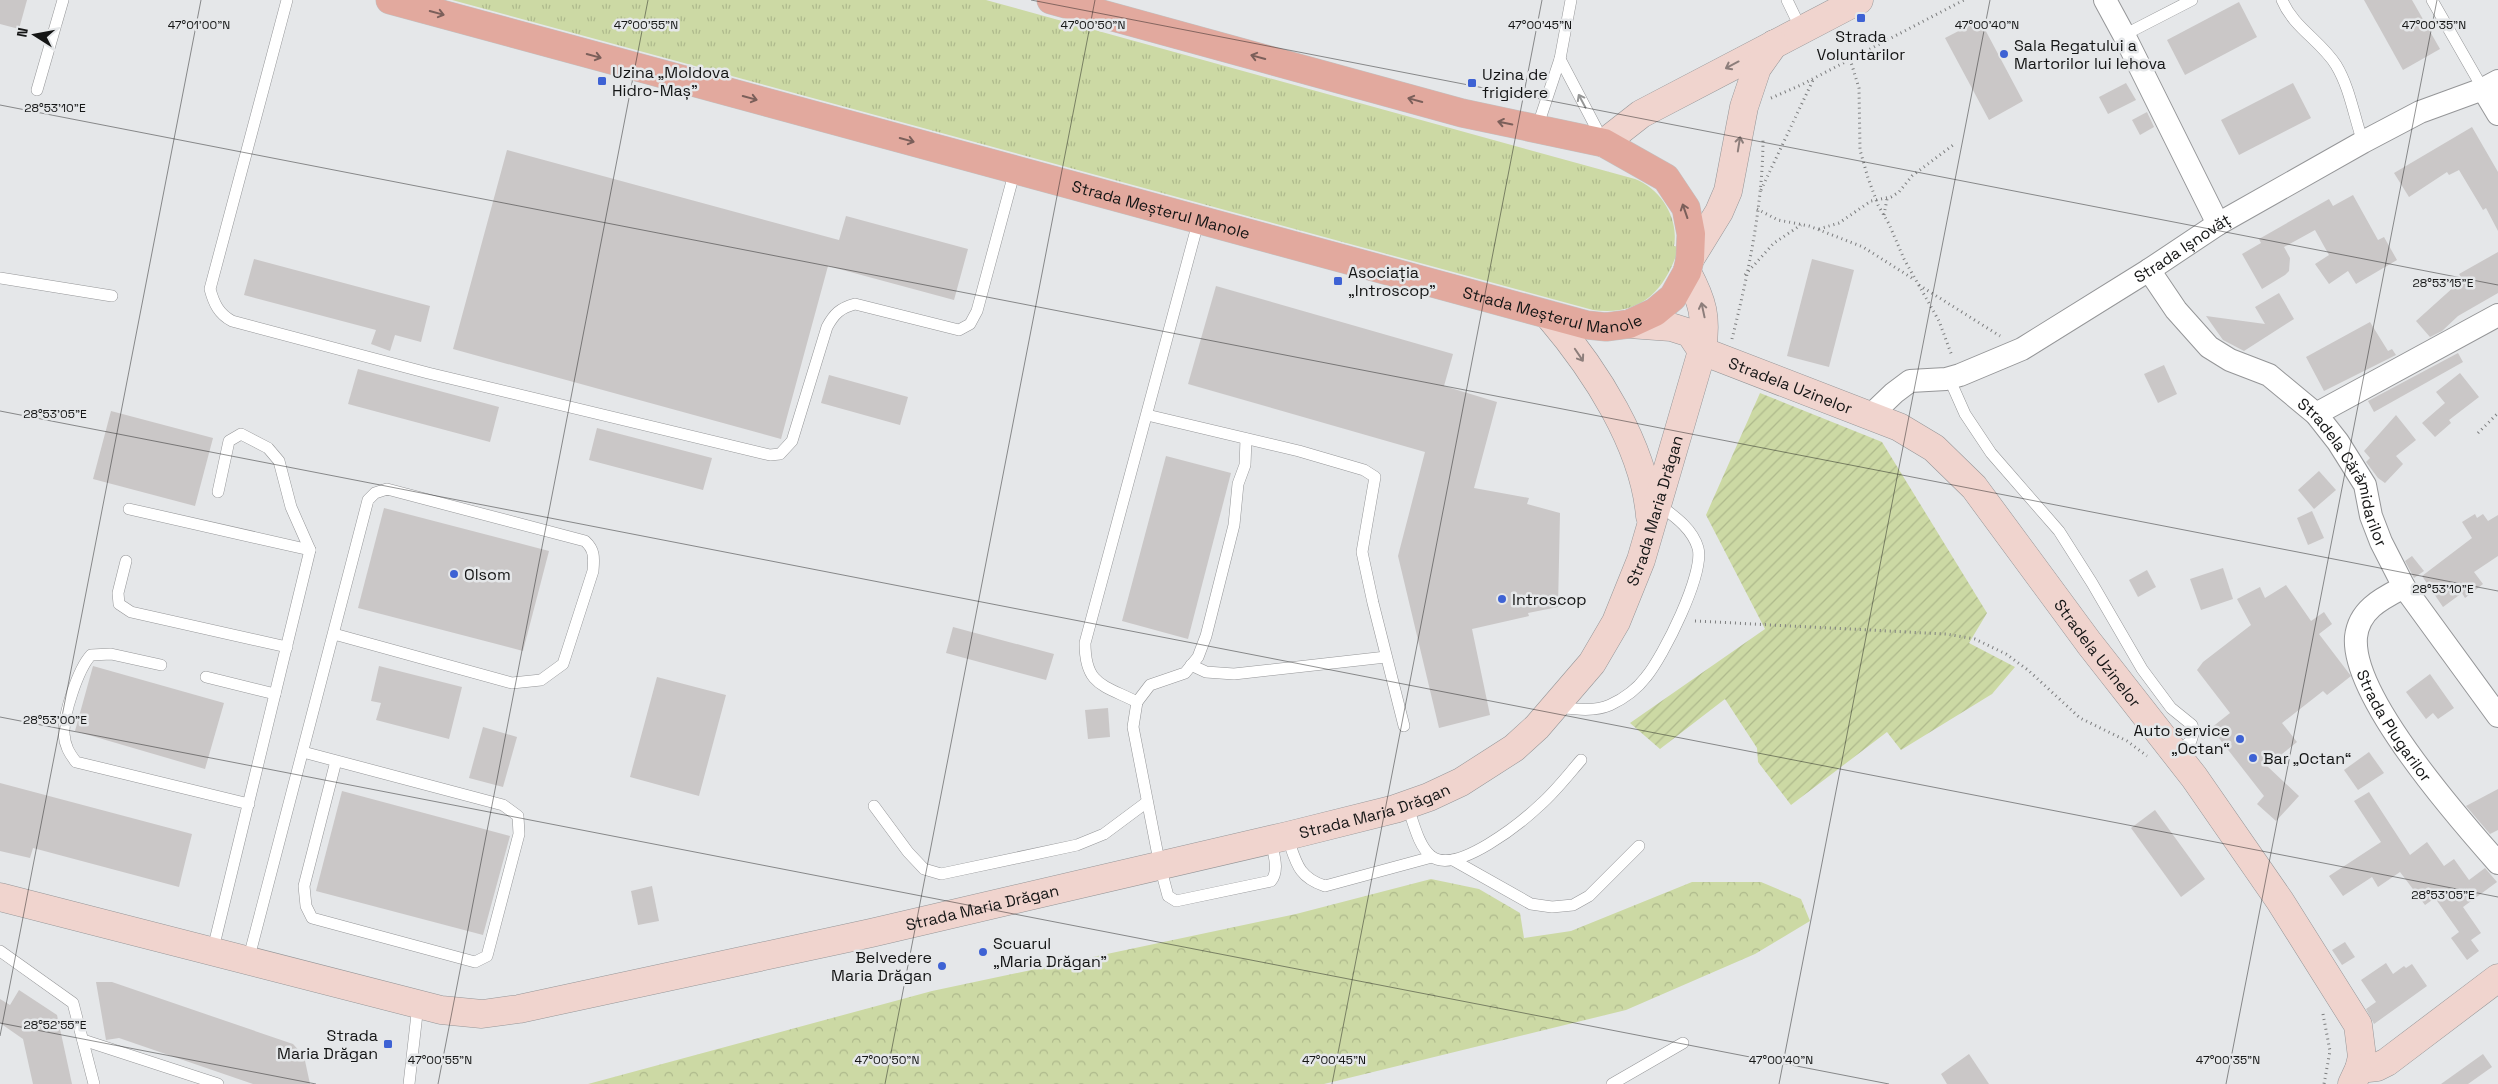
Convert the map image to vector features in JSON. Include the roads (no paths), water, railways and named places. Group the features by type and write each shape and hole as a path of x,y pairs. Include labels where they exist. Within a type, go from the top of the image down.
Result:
{"main road":[{"name":"Strada Meșterul Manole","path":"390,0 1587,325 1629,324 1655,312 1673,297 1688,266 1691,234 1686,208 1666,178 1604,143 1462,112 1051,0"},
{"path":"1604,143 1642,114 1859,0"},
{"path":"1688,266 1719,212 1728,191 1744,107 1757,68 1775,43"},
{"name":"Strada Maria Drăgan","path":"1,903 212,952 418,1005 441,1010 482,1014 519,1009 871,933 1279,838 1407,805 1461,782 1514,748 1556,707 1592,663 1616,622 1630,591 1654,516 1702,351 1706,326 1704,308 1688,266"},
{"path":"1549,316 1586,365 1628,438 1640,464 1654,516"},
{"path":"1629,324 1671,328 1690,333 1702,351"},
{"name":"Stradela Uzinelor","path":"1702,351 1899,427 1934,448 1974,487 2089,643 2175,753 2280,901 2358,1025 2362,1048 2356,1077"},
{"path":"2356,1077 2387,1062 2498,978"}],"street":[{"path":"2104,0 2124,35 2218,224"},
{"path":"2491,85 2498,114"},
{"name":"Strada Ișnovăț","path":"1870,415 1910,381 1954,376 2022,349 2149,270 2218,224 2363,142 2420,112 2491,85"},
{"name":"Stradela Cărămidarilor","path":"2149,270 2180,315 2210,347 2230,360 2269,375 2316,414 2338,442 2365,485 2371,516 2381,542 2404,587 2498,716"},
{"path":"2316,414 2498,315"},
{"name":"Strada Plugarilor","path":"2404,587 2372,605 2362,619 2356,636 2358,656 2365,675 2394,732 2416,764 2498,863"}],"lane":[{"path":"37,90 64,0"},
{"path":"287,0 210,290 213,301 222,315 232,321 428,373 770,456 780,454 792,441 827,327 833,316 842,307 855,304 959,330 970,324 977,311 1016,170"},
{"path":"1786,0 1801,29"},
{"path":"2124,35 2192,0"},
{"path":"2282,0 2303,29 2323,48 2336,65 2347,88 2363,142"},
{"path":"2432,0 2491,85"},
{"path":"1536,129 1560,59 1575,1"},
{"path":"1560,59 1604,143"},
{"path":"1137,702 1094,680 1085,662 1085,643 1199,220"},
{"path":"0,278 112,296"},
{"path":"1954,376 1965,414 1991,453 2059,531 2142,669 2171,708 2192,726 2194,731 2191,741 2175,753"},
{"path":"1147,414 1299,451 1364,470 1375,477 1362,552 1404,726"},
{"path":"212,952 310,550 291,507 279,461 268,448 241,434 229,441 218,492"},
{"path":"1246,439 1245,465 1238,484 1234,525 1206,636 1198,657 1186,673 1150,685 1137,702 1133,727 1160,866 1168,896 1176,901 1271,881 1276,870 1279,838"},
{"path":"248,962 368,500 375,493 387,489 585,541 592,547 594,557 593,571 563,664 541,680 512,683 334,634"},
{"path":"129,509 310,550"},
{"path":"1556,707 1583,710 1609,706 1628,695 1646,678 1666,647 1698,567 1699,551 1693,535 1676,518 1654,516"},
{"path":"126,561 118,593 119,604 130,612 287,647"},
{"path":"161,665 111,654 91,655 83,663 75,681 64,733 67,751 76,762 249,804"},
{"path":"1191,665 1206,672 1234,674 1386,657"},
{"path":"206,677 275,694"},
{"path":"303,752 503,805 518,816 519,834 487,956 475,962 312,918 306,906 304,886 336,761"},
{"path":"1407,805 1424,846 1432,857 1443,861 1453,860 1468,856 1511,830 1542,804 1581,760"},
{"path":"874,806 908,852 924,868 941,874 1077,846 1104,834 1148,802"},
{"path":"1279,838 1300,872 1312,882 1325,886 1432,857"},
{"path":"1453,860 1531,904 1552,907 1573,904 1589,896 1639,846"},
{"path":"0,951 73,1003 94,1084"},
{"path":"409,1084 418,1005"},
{"path":"83,1040 218,1084"},
{"path":"1612,1084 1683,1043"}],"place":[{"name":"Strada Voluntarilor","path":"1861,18"},
{"name":"Sala Regatului a Martorilor lui Iehova","path":"2004,54"},
{"name":"Uzina „Moldova Hidro-Maș”","path":"602,81"},
{"name":"Uzina de frigidere","path":"1472,83"},
{"name":"Asociația „Introscop”","path":"1338,281"},
{"name":"Olsom","path":"454,574"},
{"name":"Introscop","path":"1502,599"},
{"name":"Auto service „Octan“","path":"2240,739"},
{"name":"Bar „Octan“","path":"2253,758"},
{"name":"Scuarul „Maria Drăgan”","path":"983,952"},
{"name":"Belvedere Maria Drăgan","path":"942,966"},
{"name":"Strada Maria Drăgan","path":"388,1044"}]}
